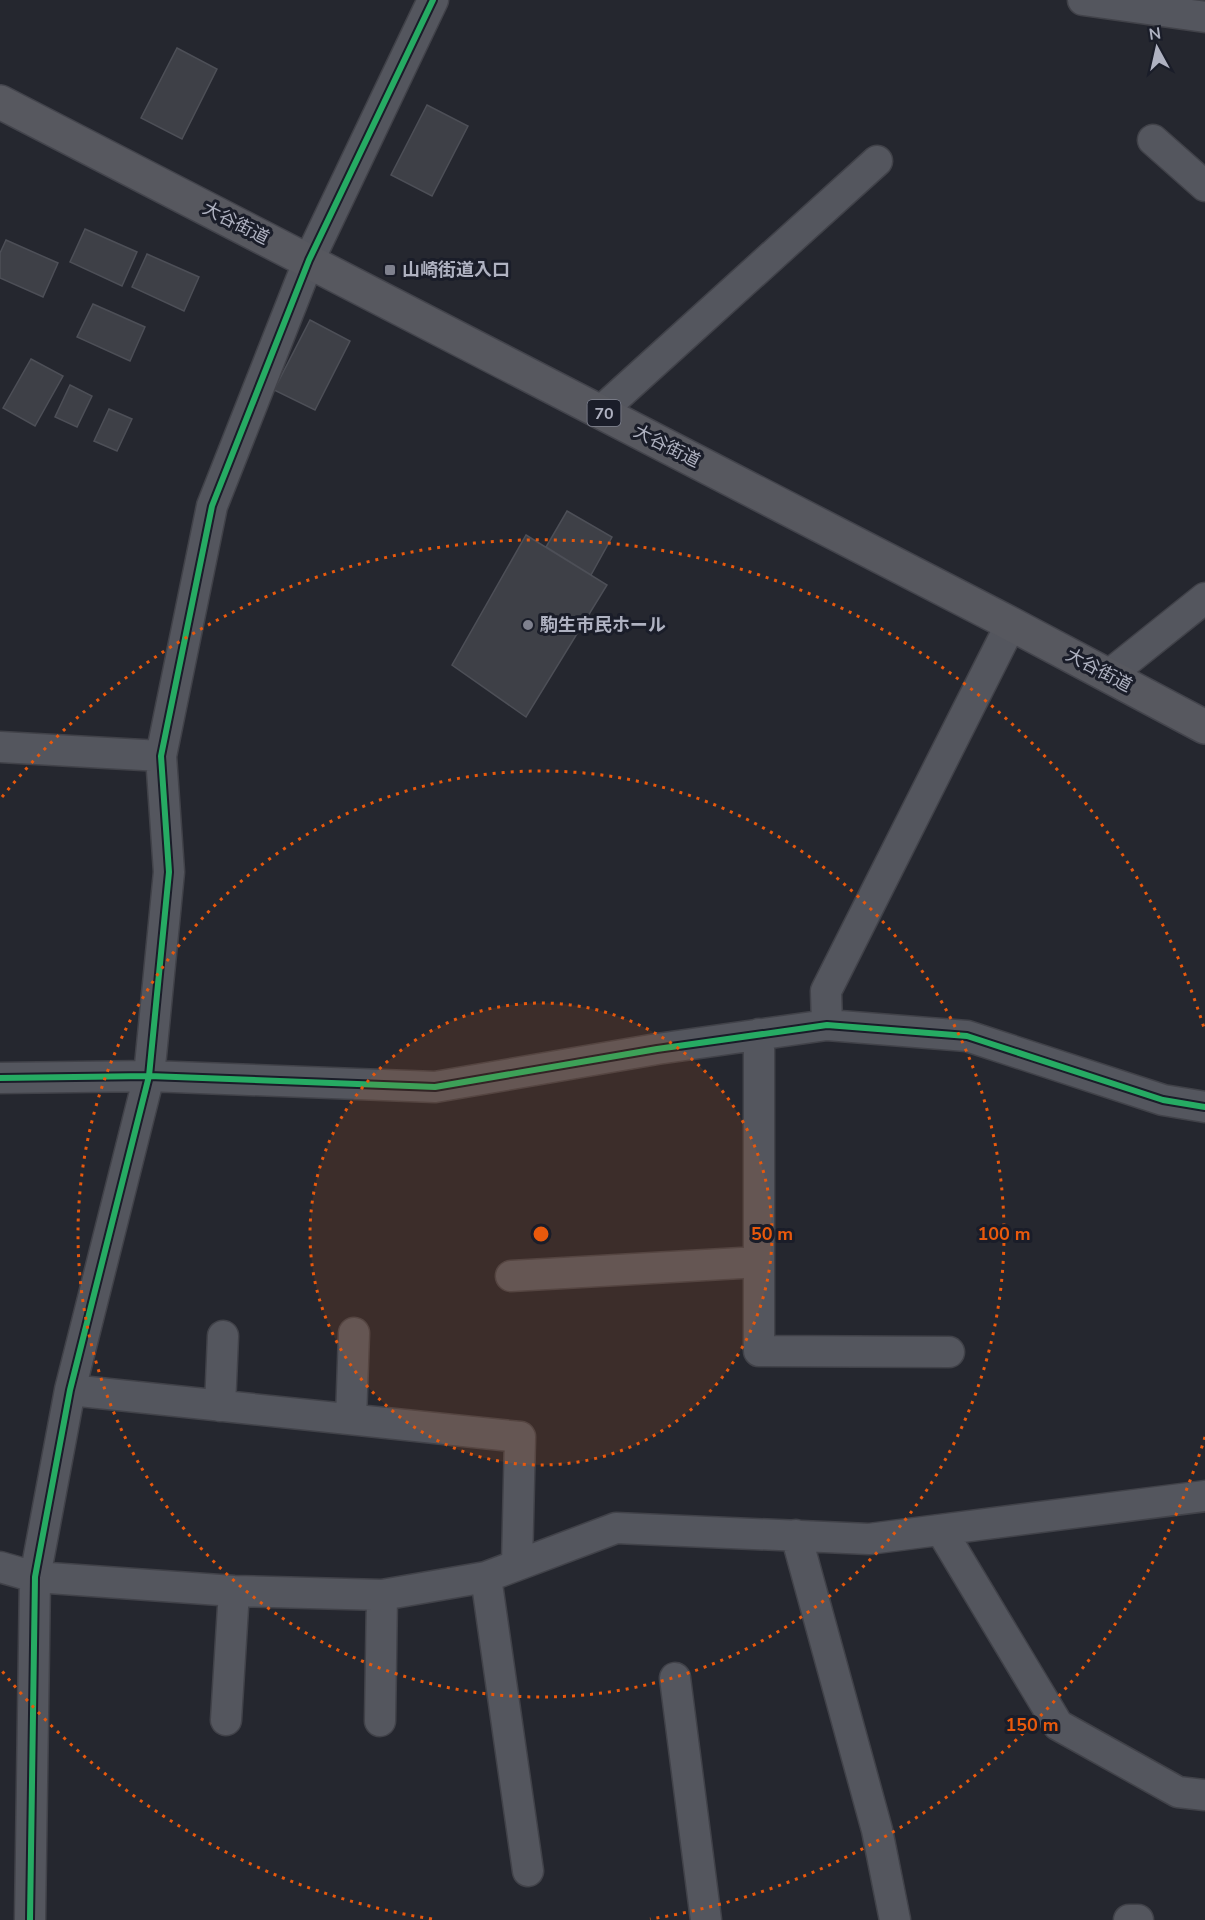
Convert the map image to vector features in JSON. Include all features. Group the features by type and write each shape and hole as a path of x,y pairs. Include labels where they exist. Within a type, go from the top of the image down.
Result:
{"main road":[{"name":"大谷街道","path":"0,102 601,411 1205,727"}],"street":[{"path":"30,1920 34,1577 70,1390 149,1076 169,872 161,756 212,506 309,260 433,0"},
{"path":"1083,0 1205,17"},
{"path":"1153,140 1205,186"},
{"path":"601,411 878,161"},
{"path":"1109,675 1205,598"},
{"path":"827,1025 826,991 1011,624"},
{"path":"0,747 161,756"},
{"path":"0,1078 149,1076 435,1087 657,1049 827,1025 967,1036 1163,1100 1205,1107"},
{"path":"759,1034 759,1351 949,1352"},
{"path":"512,1276 759,1262"},
{"path":"351,1419 354,1333"},
{"path":"220,1406 223,1336"},
{"path":"70,1390 520,1437 517,1566"},
{"path":"0,1567 34,1577 234,1591 382,1595 486,1577 616,1528 869,1539 1205,1496"},
{"path":"941,1530 1058,1725 1178,1792 1205,1795"},
{"path":"796,1535 877,1830 895,1920"},
{"path":"486,1577 528,1871"},
{"path":"226,1720 234,1591"},
{"path":"380,1720 382,1595"},
{"path":"675,1678 706,1920"},
{"path":"1129,1920 1138,1920"}],"building":[{"path":"177,48 217,69 182,139 141,118"},
{"path":"427,105 468,126 432,196 391,175"},
{"path":"85,229 137,252 122,286 70,262"},
{"path":"6,240 58,263 43,297 0,278 0,253"},
{"path":"147,254 199,277 184,311 132,287"},
{"path":"93,304 145,327 130,361 77,337"},
{"path":"310,320 350,341 315,410 274,390"},
{"path":"31,359 63,376 35,426 3,408"},
{"path":"70,385 92,396 77,427 55,417"},
{"path":"109,409 132,419 117,451 94,441"},
{"path":"567,511 612,537 591,575 546,547"},
{"name":"駒生市民ホール","path":"526,535 607,585 526,717 452,665"}],"cycle path":[{"path":"30,1920 35,1577 70,1390 149,1076 169,872 161,756 212,506 309,260 433,0"},
{"path":"0,1078 149,1076 435,1087 657,1049 827,1025 967,1036 1163,1100 1205,1107"}],"place":[{"name":"山崎街道入口","path":"390,270"},
{"name":"駒生市民ホール","path":"528,625"}]}
